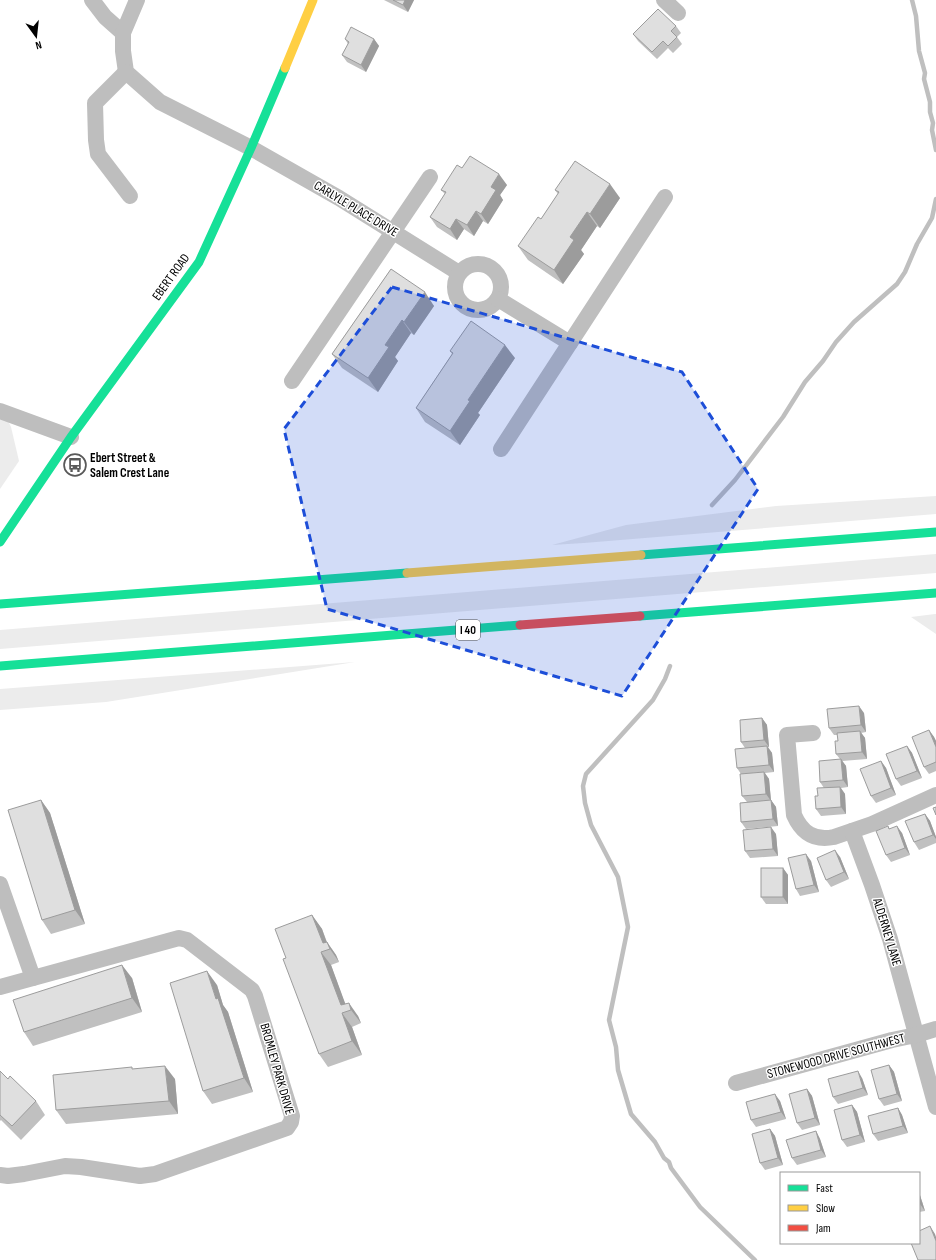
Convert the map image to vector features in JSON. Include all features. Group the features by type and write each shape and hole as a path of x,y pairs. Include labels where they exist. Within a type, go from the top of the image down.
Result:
{"main road":[{"name":"EBERT ROAD","path":"0,542 71,437 199,262 251,148 313,0"},
{"path":"0,604 936,532"},
{"name":"I 40","path":"0,666 936,593"}],"street":[{"path":"92,0 105,17 124,33"},
{"path":"130,196 98,154 95,103 126,72 123,51 124,33 137,0"},
{"path":"664,0 678,12"},
{"name":"CARLYLE PLACE DRIVE","path":"126,72 160,102 251,148 339,198 460,273"},
{"path":"292,381 430,176"},
{"path":"502,449 665,197"},
{"path":"481,264 493,268 500,278 502,290 497,302 488,309 475,311 464,306 456,296 455,284 460,273 469,266 481,264"},
{"path":"498,298 570,343"},
{"path":"0,411 71,437"},
{"path":"813,733 787,735 794,815 799,825 806,832 817,837 834,837 872,824 936,795"},
{"name":"ALDERNEY LANE","path":"852,831 890,939 936,1107"},
{"path":"0,884 33,978"},
{"name":"BROMLEY PARK DRIVE","path":"0,987 179,938 187,940 252,990 256,996 292,1116 291,1122 287,1128 155,1174 140,1176 65,1166 24,1174 8,1176 0,1175"},
{"name":"STONEWOOD DRIVE SOUTHWEST","path":"736,1083 936,1029"}],"highlighted area":[{"path":"392,287 682,372 758,489 622,696 327,609 284,429"}],"shaded area":[{"path":"0,404 11,427 19,461 0,489"},
{"path":"936,496 936,514 552,545 626,525 776,506"},
{"path":"936,554 936,573 0,649 0,630"},
{"path":"935,614 936,634 911,617"},
{"path":"355,662 106,702 0,710 0,689"}],"building":[{"path":"393,0 405,0 403,5"},
{"path":"658,9 676,26 671,31 677,37 668,46 663,41 652,52 633,34"},
{"path":"351,27 374,39 361,65 342,55 349,42 345,39"},
{"path":"470,156 499,174 491,187 496,190 481,214 476,211 467,225 456,219 450,229 430,217 446,192 441,190 457,165 462,168"},
{"path":"575,161 610,184 590,214 587,212 570,237 574,240 554,270 518,246 538,217 541,219 559,192 555,190"},
{"path":"391,269 425,292 404,322 402,320 385,345 389,347 368,378 332,354"},
{"path":"471,321 505,345 468,400 470,401 450,431 416,408 453,353 450,351"},
{"path":"859,706 861,725 829,728 827,709"},
{"path":"762,718 764,740 741,742 740,720"},
{"path":"929,730 936,747 936,762 924,767 912,737"},
{"path":"860,731 862,752 836,754 835,741 838,741 837,733"},
{"path":"767,746 769,765 737,768 735,749"},
{"path":"907,746 917,771 896,779 886,754"},
{"path":"841,759 843,780 820,782 819,761"},
{"path":"881,761 891,788 871,796 860,769"},
{"path":"764,772 766,794 742,796 740,774"},
{"path":"840,787 841,807 816,809 815,796 818,796 817,788"},
{"path":"41,800 75,910 42,920 8,810"},
{"path":"771,800 773,819 741,822 740,803"},
{"path":"936,807 936,815 933,808"},
{"path":"925,814 933,835 914,842 905,821"},
{"path":"888,826 889,829 897,826 905,848 886,855 876,831"},
{"path":"771,827 773,849 745,851 743,830"},
{"path":"835,850 844,872 826,880 817,858"},
{"path":"806,854 814,885 796,889 788,858"},
{"path":"761,868 783,868 783,897 761,897"},
{"path":"312,915 323,943 327,942 330,949 321,952 341,1005 349,1003 351,1010 342,1013 352,1041 319,1054 283,959 286,958 275,929"},
{"path":"122,965 132,998 24,1032 13,1000"},
{"path":"207,971 216,999 218,998 244,1078 203,1091 170,983"},
{"path":"889,1065 897,1094 879,1099 871,1070"},
{"path":"165,1066 169,1101 56,1110 53,1075 132,1067 132,1069"},
{"path":"0,1071 8,1079 10,1076 36,1101 12,1126 0,1115"},
{"path":"858,1071 863,1088 833,1097 828,1079"},
{"path":"807,1089 815,1118 797,1123 789,1094"},
{"path":"775,1094 781,1112 751,1120 746,1102"},
{"path":"852,1105 860,1135 842,1140 834,1110"},
{"path":"898,1108 903,1126 873,1134 868,1116"},
{"path":"770,1129 778,1158 760,1163 752,1134"},
{"path":"816,1131 821,1150 792,1158 786,1140"},
{"path":"930,1226 936,1241 936,1260 918,1260 911,1244 920,1244 920,1231"}],"waterway":[{"path":"912,0 916,16 919,51 925,73 924,79 930,102 930,112 933,123 932,130 936,150"},
{"path":"712,505 735,480 783,417 805,382 823,361 836,342 854,322 897,284 905,272 917,244 932,218 936,199"},
{"path":"670,666 665,679 653,700 586,774 583,786 585,803 591,825 618,877 628,927 609,1020 616,1047 618,1070 631,1114 655,1142 664,1158 669,1162 671,1168 700,1207 755,1260"}],"traffic: fast":[{"path":"0,542 71,437 199,262 251,148 285,68"},
{"path":"641,555 936,532"},
{"path":"0,604 407,573"},
{"path":"640,616 936,593"},
{"path":"0,666 520,625"}],"traffic: slow":[{"path":"285,68 313,0"},
{"path":"407,573 641,555"}],"traffic: jam":[{"path":"520,625 640,616"}],"place":[{"name":"Ebert Street & Salem Crest Lane","path":"75,465"}]}
